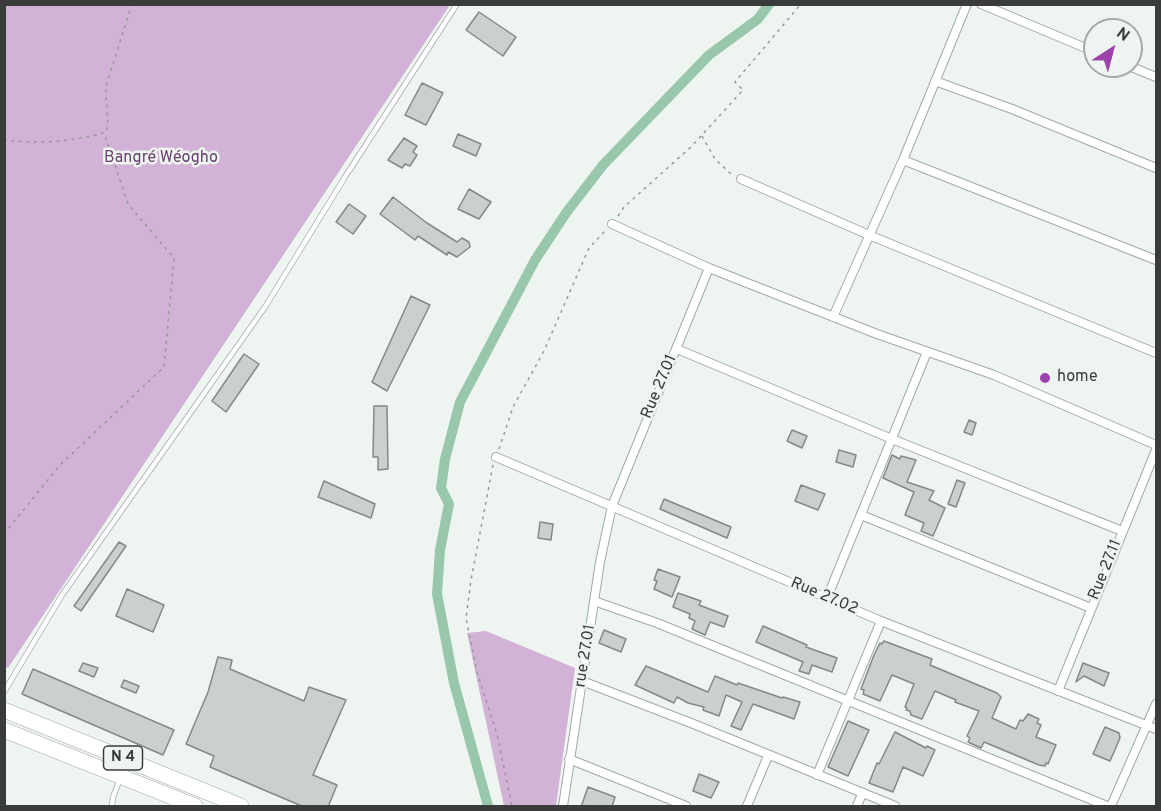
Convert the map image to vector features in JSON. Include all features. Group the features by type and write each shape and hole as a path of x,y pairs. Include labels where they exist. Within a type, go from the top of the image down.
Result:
{"highway":[{"name":"N 4","path":"4,710 241,807"},
{"name":"N 4","path":"4,730 195,807"}],"street":[{"path":"833,317 903,160 967,4"},
{"path":"981,4 1083,47"},
{"path":"935,81 1156,168"},
{"path":"903,160 1156,260"},
{"path":"741,179 869,235 1156,353"},
{"path":"612,224 709,268 833,317 994,375 1156,445"},
{"name":"Rue 27.01","path":"612,506 709,268"},
{"path":"677,350 1122,531"},
{"path":"827,598 927,352"},
{"name":"Rue 27.11","path":"1058,691 1156,450"},
{"name":"Rue 27.02","path":"496,457 881,621 1152,727"},
{"name":"rue 27.01","path":"563,807 601,554 612,506"},
{"path":"861,515 1091,608"},
{"path":"594,601 657,623 1109,807 1152,727 1156,704"},
{"path":"817,776 881,621"},
{"path":"582,681 895,807"},
{"path":"747,807 768,756"},
{"path":"569,759 686,807"},
{"path":"857,807 862,794"}],"lane":[{"path":"4,692 62,595 265,307 345,177 458,4"},
{"path":"112,807 113,797 121,777"}],"path":[{"path":"4,140 54,140 104,133 108,127 106,86 132,4"},
{"path":"512,807 497,734 477,672 466,618 471,580 496,457 513,407 544,351 589,248 612,224 624,207 691,147 743,90 735,82 801,4"},
{"path":"4,534 60,465 164,367 174,258 128,204 104,133"},
{"path":"701,135 716,159 730,174 741,179"}],"green space":[{"name":"Bangré Wéogho","path":"4,5 450,5 8,668 4,666"},
{"path":"486,631 575,668 556,806 504,806 467,633"}],"building":[{"path":"479,12 516,37 503,56 466,30"},
{"path":"422,83 443,93 426,125 405,115"},
{"path":"458,134 481,144 476,156 453,146"},
{"path":"404,138 417,146 413,152 417,155 410,166 405,164 402,168 388,160"},
{"path":"469,189 491,202 479,219 458,209"},
{"path":"393,197 457,242 462,238 469,242 470,247 457,257 448,252 447,255 418,236 415,240 380,214"},
{"path":"349,204 366,216 353,234 336,222"},
{"path":"411,296 430,305 387,391 372,382"},
{"path":"244,354 259,364 226,412 212,401"},
{"path":"374,406 387,406 388,469 378,470 378,457 373,457"},
{"path":"969,420 976,423 972,435 964,432"},
{"path":"792,430 807,436 802,448 787,441"},
{"path":"839,450 856,455 853,467 836,462"},
{"path":"892,455 900,459 901,456 916,460 907,482 934,491 929,500 945,508 933,536 921,531 924,523 905,515 914,492 883,478"},
{"path":"957,480 965,483 956,507 948,504"},
{"path":"324,481 375,504 371,518 318,497"},
{"path":"801,485 825,494 818,510 795,501"},
{"path":"664,499 731,527 727,538 660,509"},
{"path":"540,522 553,524 551,540 538,538"},
{"path":"119,542 126,546 81,611 74,606"},
{"path":"658,569 680,577 672,597 654,589"},
{"path":"127,589 164,605 153,632 116,616"},
{"path":"678,593 701,601 699,605 728,616 724,627 710,622 705,635 692,629 695,621 689,618 690,614 673,607"},
{"path":"763,626 807,645 806,647 837,658 832,672 812,665 809,674 799,671 803,662 756,642"},
{"path":"604,630 626,639 621,652 599,643"},
{"path":"884,641 932,659 930,665 997,693 1001,697 992,718 1016,729 1020,720 1023,721 1028,714 1039,719 1037,723 1041,725 1036,737 1056,745 1048,764 1039,765 984,742 981,748 968,742 970,738 967,736 979,711 935,691 922,719 911,715 905,707 914,684 892,675 880,701 863,694 864,690 861,689 874,655 880,643"},
{"path":"218,657 232,660 230,669 304,701 309,687 346,700 313,775 337,785 328,807 304,807 210,767 214,756 186,744 208,692"},
{"path":"83,663 98,668 94,677 79,671"},
{"path":"1083,663 1109,673 1104,686 1084,676 1076,682"},
{"path":"646,666 708,692 715,676 737,685 738,683 800,702 794,719 753,704 741,730 731,726 742,702 726,695 719,716 703,710 704,707 688,703 677,697 674,703 635,685"},
{"path":"33,669 174,730 163,755 22,694"},
{"path":"124,680 139,686 136,693 121,687"},
{"path":"848,721 869,730 848,776 828,767"},
{"path":"1105,727 1119,733 1120,738 1110,761 1093,754"},
{"path":"895,732 926,748 927,746 935,750 923,776 903,767 893,792 869,783 877,763 879,764"},
{"path":"699,774 719,782 711,798 693,791"},
{"path":"588,787 615,797 612,807 581,807"}],"waterway":[{"path":"488,806 454,683 437,594 440,550 449,504 441,488 445,459 460,402 535,260 566,213 603,165 709,55 758,19 769,4"}],"place":[{"name":"home","path":"1045,378"}]}
